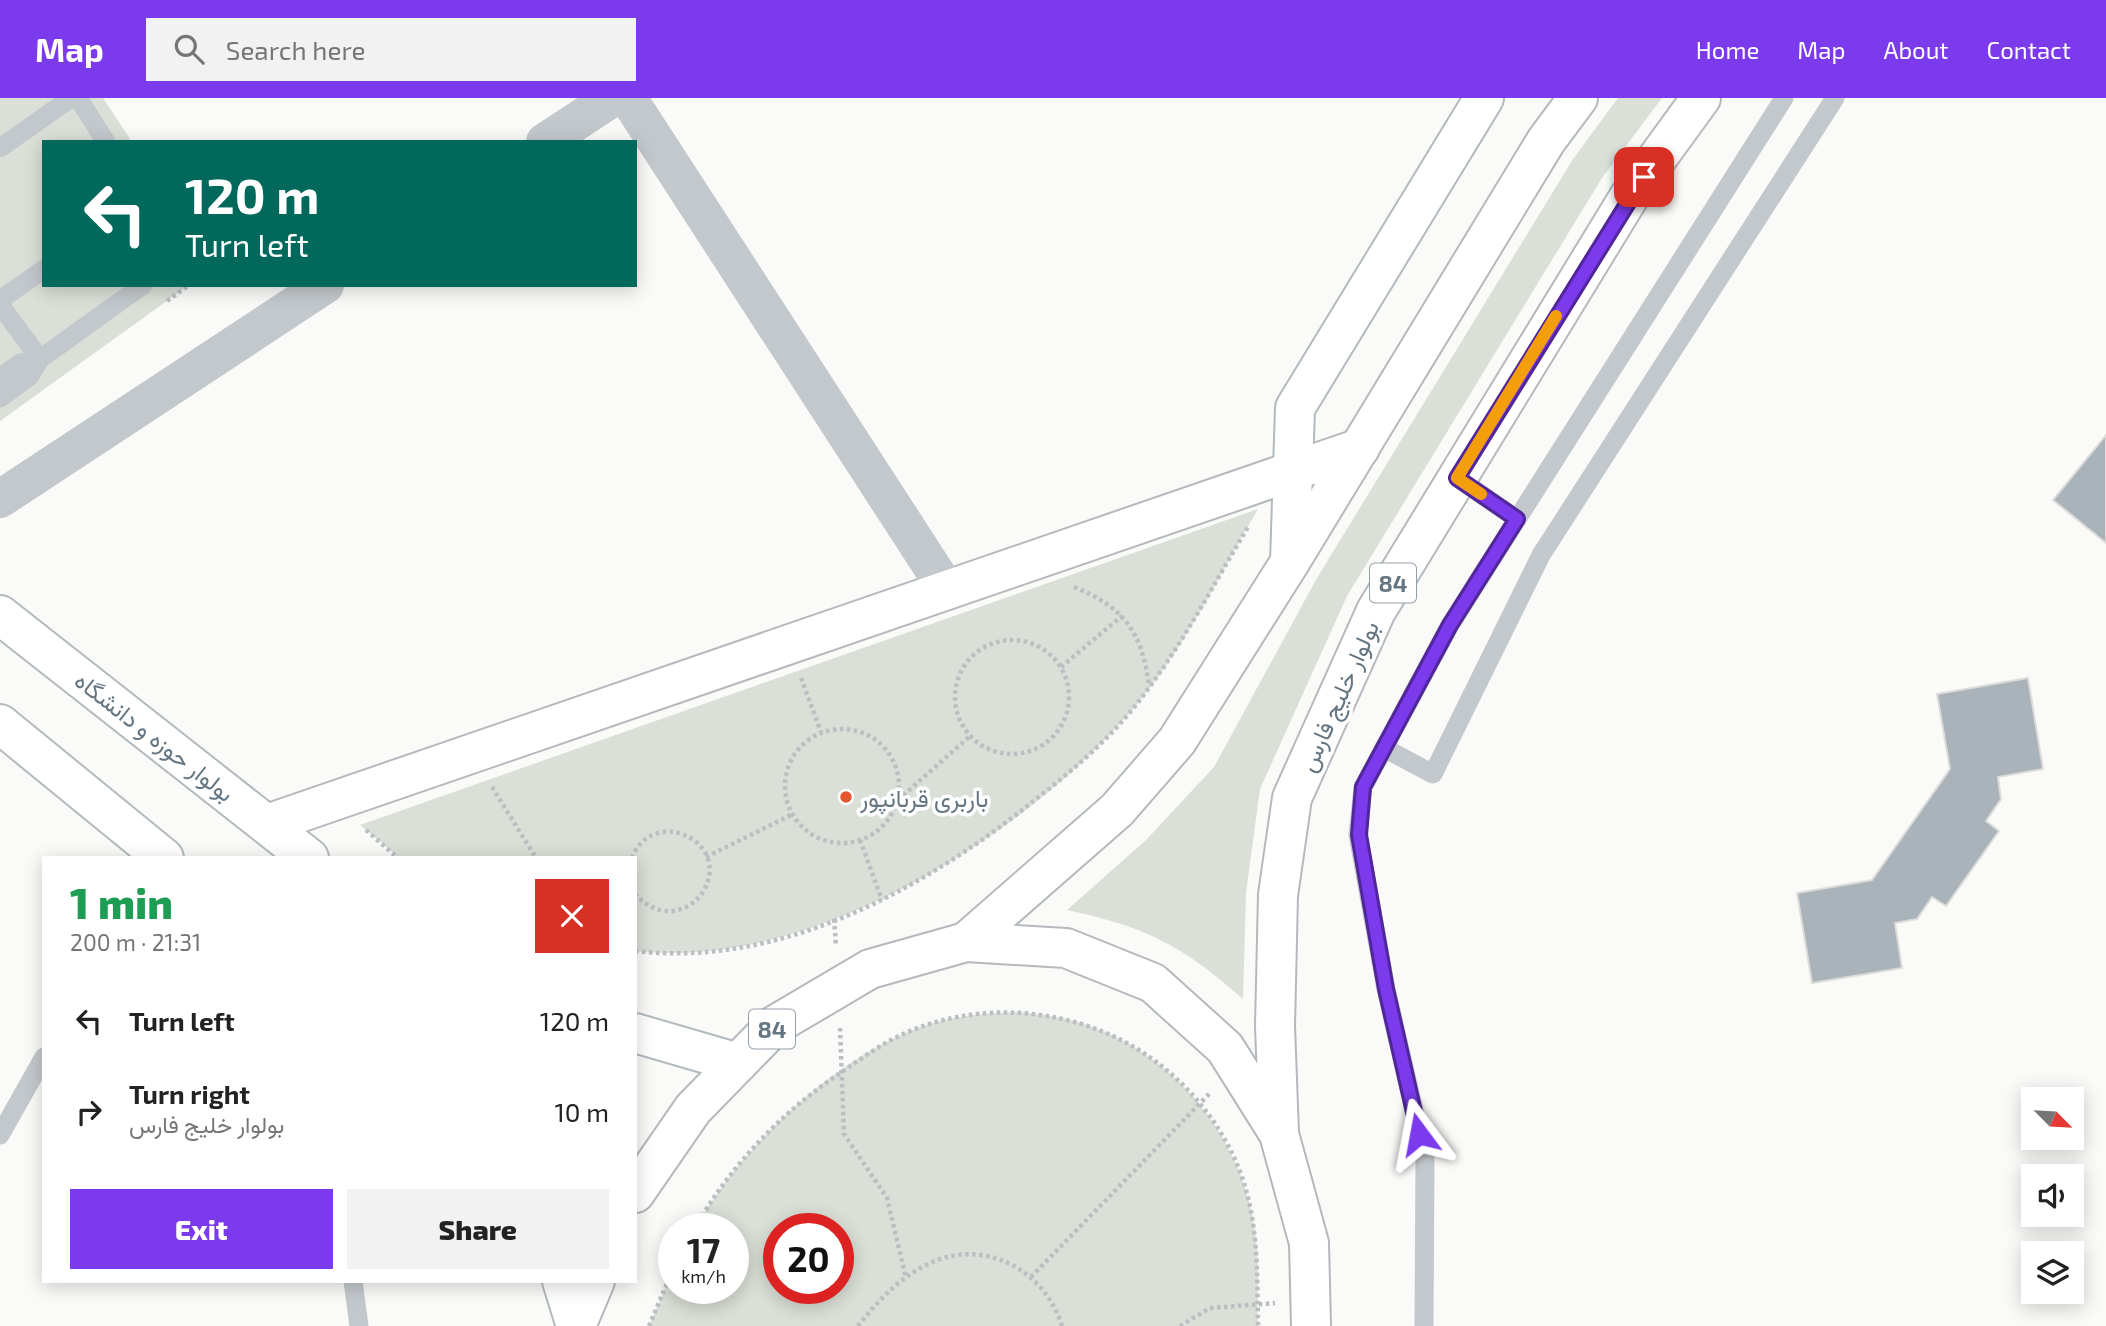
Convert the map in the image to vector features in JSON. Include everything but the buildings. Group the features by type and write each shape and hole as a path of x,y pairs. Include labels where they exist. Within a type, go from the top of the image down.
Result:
{"main road":[{"path":"1290,562 1295,408 1484,98"},
{"name":"84","path":"966,942 1117,810 1177,741 1290,562 1546,141 1578,98"},
{"name":"بولوار خلیج فارس","path":"1279,1134 1275,1026 1278,895 1292,798 1376,611 1629,197 1701,98"},
{"path":"267,824 1360,447"},
{"name":"بولوار حوزه و دانشگاه","path":"0,615 307,856"},
{"path":"0,724 159,856"},
{"name":"84","path":"637,1190 693,1109 775,1025 870,969 966,942 1066,948 1153,984 1225,1048 1279,1134 1309,1242 1310,1312"},
{"path":"637,1033 738,1063"},
{"path":"563,1283 576,1326"},
{"path":"576,1326 594,1283"}],"street":[{"path":"548,140 611,98"},
{"path":"628,98 947,590"},
{"path":"0,499 323,287"}],"lane":[{"path":"0,148 71,98"},
{"path":"78,98 105,140"},
{"path":"1424,1326 1425,1158 1386,989 1359,835 1363,787 1450,625 1784,98"},
{"path":"1384,748 1433,774 1541,555 1835,98"},
{"path":"0,300 42,270"},
{"path":"0,398 30,376 40,359 140,287"},
{"path":"0,305 40,359"},
{"path":"0,377 20,363 40,359"},
{"path":"1457,478 1517,519"},
{"path":"0,1135 42,1064"},
{"path":"353,1283 359,1326"}],"path":[{"path":"637,951 711,952 757,944 834,919 907,889 1012,819 1075,769 1133,708 1183,636 1251,521"},
{"path":"1072,587 1099,597 1122,616 1138,637 1146,662 1149,688"},
{"path":"1061,667 1122,616"},
{"path":"1013,640 1032,643 1048,653 1061,667 1068,687 1068,708 1060,727 1046,743 1027,752 1007,754 986,749 970,736 960,720 955,702 964,665 978,652 994,642 1013,640"},
{"path":"799,670 821,732"},
{"path":"856,730 873,737 886,749 895,764 899,782 898,800 890,817 877,831 860,840 845,843 822,838 802,826 793,814 786,796 786,776 793,758 804,743 821,732 856,730"},
{"path":"898,800 970,736"},
{"path":"487,780 535,856"},
{"path":"706,857 793,814"},
{"path":"372,820 360,825 396,856"},
{"path":"633,856 645,839 657,832 673,831 693,840 706,857 709,870 702,895 692,905 667,912 655,910 637,896"},
{"path":"860,840 881,900"},
{"path":"834,919 844,1134 887,1198 906,1278"},
{"path":"706,1213 747,1154 797,1104 891,1040 921,1027 984,1013 1015,1012 1079,1022 1109,1033 1137,1048 1163,1067 1200,1103 1225,1140 1249,1200 1255,1231 1258,1326"},
{"path":"1031,1277 1236,1066"},
{"path":"858,1326 890,1289 906,1278 937,1260 973,1254 997,1258 1031,1277 1053,1303 1062,1326"},
{"path":"649,1326 658,1304"},
{"path":"1180,1326 1210,1308 1258,1306 1310,1312"}],"shaded area":[{"path":"0,98 103,98 131,140 42,140 42,287 186,287 0,421"},
{"path":"1618,98 1662,98 1602,178 1347,596 1260,789 1246,893 1243,999 1201,965 1162,941 1119,923 1067,910 1146,840 1214,767 1317,578 1573,159"},
{"path":"1258,509 1169,661 1134,708 1088,756 1035,803 974,847 909,885 841,917 771,940 702,952 637,951 637,856 397,856 360,825"},
{"path":"1015,1012 1078,1022 1112,1035 1143,1053 1172,1075 1196,1100 1218,1129 1235,1161 1247,1195 1257,1242 1258,1326 649,1326 658,1304 749,1304 749,1213 704,1213 737,1167 763,1138 822,1084 854,1061 920,1027 967,1016"}],"slow traffic":[{"path":"1481,494 1457,478 1556,316"}],"place":[{"name":"باربری قربانپور","path":"846,797"}],"route":[{"path":"1419,1134 1386,989 1359,835 1363,787 1450,625 1517,519 1457,478 1629,197 1644,177"}]}
